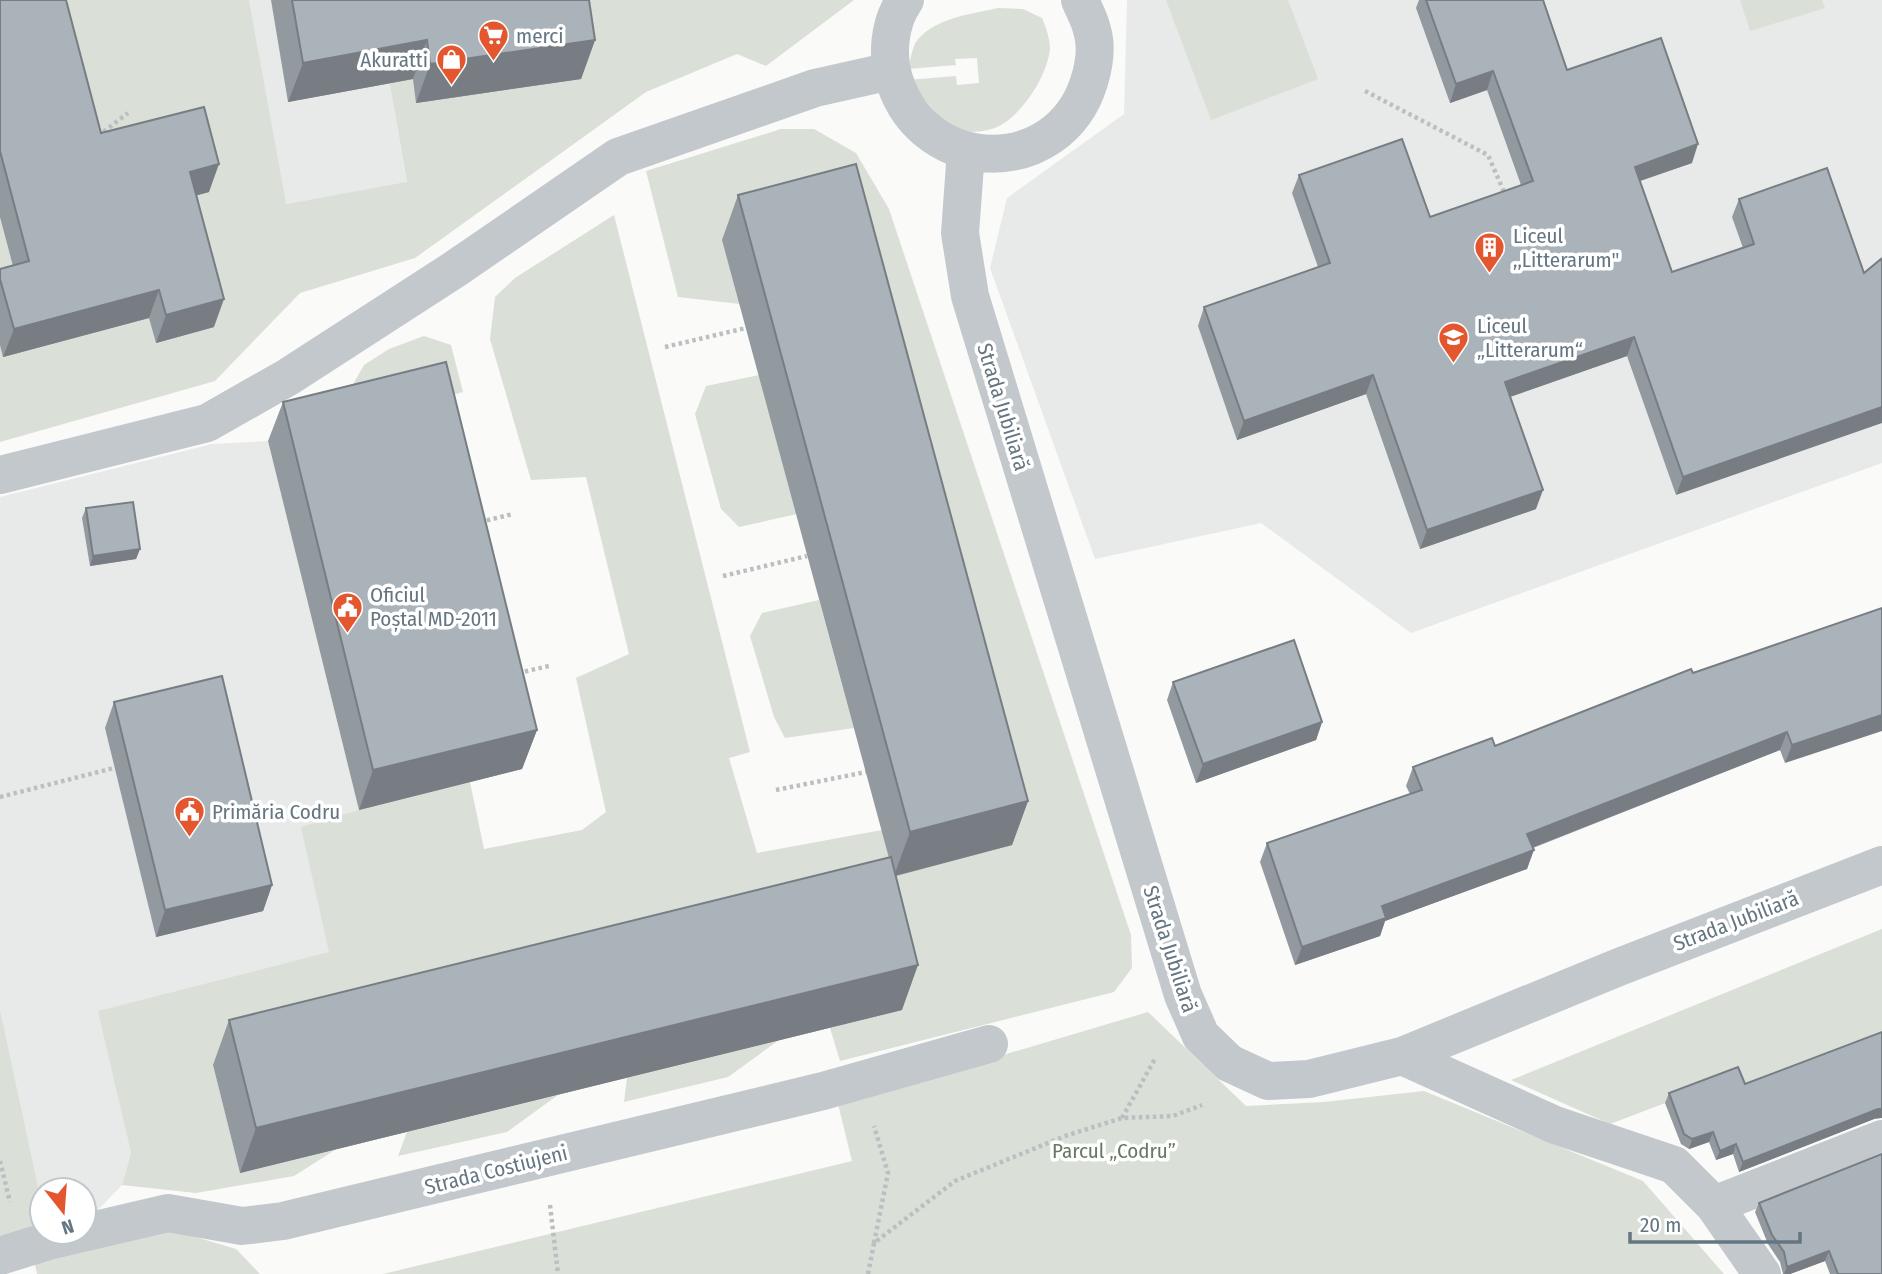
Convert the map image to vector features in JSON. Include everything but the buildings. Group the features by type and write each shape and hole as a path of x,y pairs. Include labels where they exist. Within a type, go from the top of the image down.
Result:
{"street":[{"path":"905,0 899,8 890,39 891,71 900,98 916,122 939,140 966,151 1000,155 1034,146 1063,127 1084,99 1094,66 1093,31 1080,0"},
{"path":"0,475 207,423 311,363 456,269 618,157 815,88 891,71"},
{"name":"Strada Jubiliară","path":"966,151 960,233 970,296 1187,1005 1201,1036 1228,1063 1268,1081 1309,1079 1402,1056 1619,967 1882,865"},
{"name":"Strada Costiujeni","path":"0,1255 168,1213 242,1226 283,1222 836,1088 989,1044"},
{"path":"1402,1056 1555,1125 1674,1165 1714,1205 1762,1274"},
{"path":"1714,1205 1882,1139"}],"path":[{"path":"1365,91 1488,155 1504,192"},
{"path":"90,141 128,113"},
{"path":"665,347 746,328"},
{"path":"475,523 513,514"},
{"path":"723,576 807,556"},
{"path":"512,674 548,666"},
{"path":"0,797 114,768"},
{"path":"776,790 866,772"},
{"path":"1122,1118 1187,1005"},
{"path":"874,1243 955,1181 1065,1136 1122,1118 1172,1116 1268,1081"},
{"path":"544,1158 558,1274"},
{"path":"868,1274 888,1173"}],"shaded area":[{"path":"249,0 375,0 407,183 285,204"},
{"name":"Liceul „Litterarum“","path":"1127,0 1882,0 1882,463 1411,633 1261,523 1095,559 990,268 1007,198 1124,114"},
{"path":"268,441 359,810 330,952 99,1011 131,1153 122,1185 98,1210 98,1176 36,1176 0,1009 0,497 212,444"}],"green space":[{"path":"0,0 249,0 286,204 407,182 375,0 854,0 766,66 737,54 646,92 415,258 300,293 215,381 0,442"},
{"path":"1166,0 1288,0 1318,79 1211,120"},
{"path":"1740,0 1822,0 1825,8 1750,31"},
{"path":"998,8 1023,9 1042,18 1050,49 1044,72 1023,106 1005,123 984,131 952,131 907,80 956,76 957,85 979,83 977,58 955,59 956,65 908,69 913,48 932,27 965,15"},
{"path":"781,129 814,129 856,153 889,209 1131,935 1132,968 1114,992 840,1061 830,1028 901,1009 213,1065 240,1172 338,1148 294,1176 196,1193 122,1185 131,1153 98,1011 329,952 301,827 470,782 484,849 582,830 606,812 576,678 629,654 586,477 531,480 490,339 495,297 515,278 614,215 750,752 729,758 757,853 882,830 740,304 678,297 646,171"},
{"path":"424,336 451,345 463,392 432,401 352,386 364,365 389,349"},
{"path":"759,375 797,514 739,527 721,509 695,414 706,386"},
{"path":"819,600 854,728 785,738 774,717 750,636 762,613"},
{"path":"1882,929 1882,1041 1741,1094 1734,1077 1610,1124 1511,1080"},
{"path":"0,1009 36,1176 28,1176 28,1229 0,1237"},
{"name":"Parcul „Codru”","path":"1148,1012 1246,1106 1324,1102 1424,1091 1643,1181 1724,1274 383,1274 852,1161 838,1104"},
{"path":"779,1040 728,1077 624,1102 627,1078"},
{"path":"558,1095 507,1132 398,1156 407,1132"},
{"path":"172,1230 236,1249 260,1274 37,1274 34,1259"}],"place":[{"name":"merci","path":"493,63"},
{"name":"Akuratti","path":"451,87"},
{"name":"Liceul ,,Litterarum\"","path":"1490,275"},
{"name":"Liceul „Litterarum“","path":"1454,365"},
{"name":"Oficiul Poștal MD-2011","path":"347,634"},
{"name":"Primăria Codru","path":"189,839"}]}
